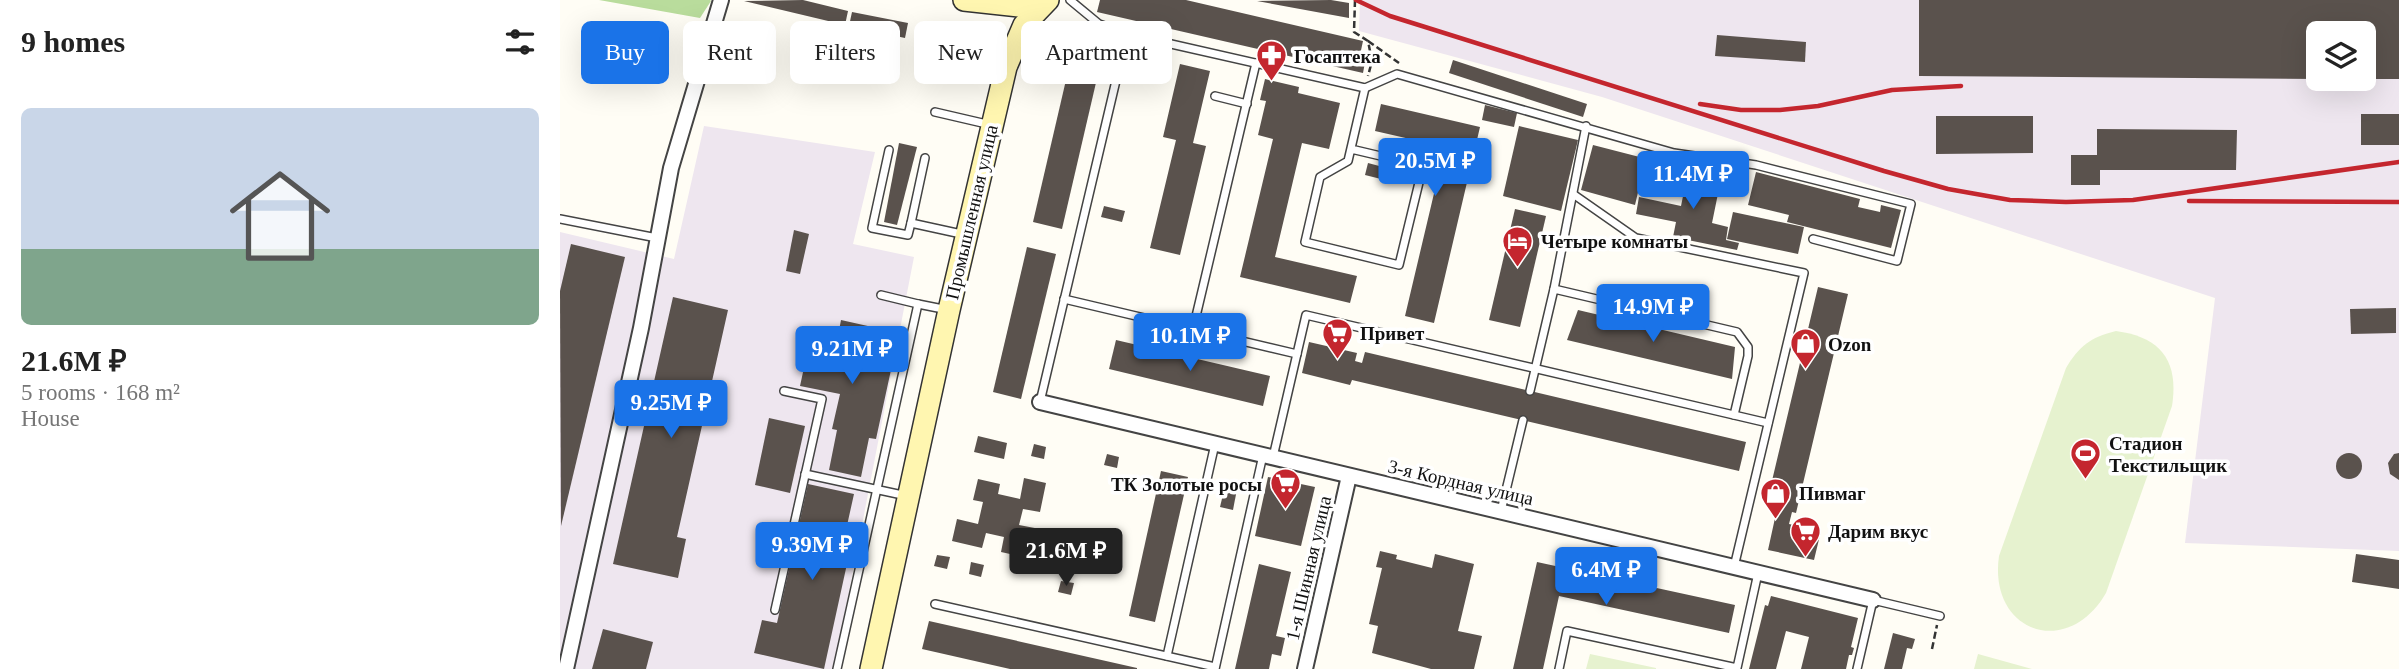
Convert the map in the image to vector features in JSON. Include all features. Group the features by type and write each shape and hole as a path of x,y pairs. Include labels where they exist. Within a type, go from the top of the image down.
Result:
{"main road":[{"path":"964,0 1043,4"},
{"name":"Промышленная улица","path":"871,669 991,125 1014,44 1043,4"}],"street":[{"path":"566,669 641,328 671,168 721,0"},
{"name":"3-я Кордная улица","path":"1040,402 1873,600"},
{"name":"1-я Шинная улица","path":"1305,669 1349,475"}],"lane":[{"path":"1070,0 1095,21"},
{"path":"1172,44 1365,88 1397,74 1674,153 1756,165 1911,204 1896,261 1813,239"},
{"path":"1193,330 1256,63"},
{"path":"1040,402 1115,84"},
{"path":"1351,149 1423,166 1399,265 1304,242 1320,177 1348,161 1365,88"},
{"path":"1215,96 1247,104"},
{"path":"935,112 991,125"},
{"path":"1530,391 1554,289 1586,126"},
{"path":"889,150 872,228 908,236 925,158"},
{"path":"1573,194 1636,238 1804,272 1734,567"},
{"path":"560,220 658,238"},
{"path":"911,223 966,235"},
{"path":"1554,289 1737,332 1748,347 1748,356 1734,415"},
{"path":"881,295 949,310"},
{"path":"1064,299 1297,354"},
{"path":"837,669 918,303"},
{"path":"935,604 1215,668 1306,315 1768,423"},
{"path":"775,610 822,399 784,391"},
{"path":"1501,512 1523,420"},
{"path":"1167,656 1215,444"},
{"path":"805,474 909,496"},
{"path":"1559,669 1567,631 1737,668 1758,573"},
{"path":"1857,669 1873,600 1940,616"}],"path":[{"path":"1355,0 1354,33 1428,83"},
{"path":"1365,88 1372,61 1368,41"},
{"path":"1932,649 1940,616"}],"shaded area":[{"path":"1360,0 2399,0 2399,551 2185,543 2215,298 1602,97 1359,31"},
{"path":"704,126 875,152 853,244 914,257 834,669 560,669 560,232 674,259"}],"green space":[{"path":"599,0 710,0 711,1 700,18"},
{"name":"Стадион Текстильщик","path":"2116,331 2145,339 2164,354 2173,376 2172,406 2106,593 2090,614 2071,626 2052,631 2034,628 2018,619 2006,603 1999,582 1999,556 2066,368 2086,344 2099,336"},
{"path":"1590,654 1656,668 1656,669 1586,669"},
{"path":"1978,654 2032,669 1974,669"}],"building":[{"path":"803,0 848,11 846,21 828,21 744,1"},
{"path":"1100,0 1186,0 1363,41 1360,55 1366,57 1363,73 1172,29 1172,21 1136,21 1097,12"},
{"path":"1331,0 1349,3 1349,18 1257,1"},
{"path":"1919,0 2399,0 2399,79 2376,79 2376,21 2306,21 2306,79 1919,76"},
{"path":"852,12 898,21 850,21"},
{"path":"900,21 908,23 905,38 900,37"},
{"path":"1717,35 1806,42 1805,62 1715,56"},
{"path":"1453,60 1587,104 1583,117 1449,73"},
{"path":"1180,64 1210,71 1193,143 1206,146 1180,255 1150,248 1176,140 1163,137"},
{"path":"1265,79 1299,87 1298,93 1340,103 1329,149 1302,143 1275,257 1357,276 1350,303 1240,277 1273,139 1258,135 1266,101 1260,100"},
{"path":"1065,84 1096,84 1062,229 1033,222"},
{"path":"1381,104 1480,127 1434,323 1405,316 1445,147 1375,131"},
{"path":"1485,105 1517,113 1514,127 1482,120"},
{"path":"2361,114 2399,114 2399,145 2361,145"},
{"path":"1936,116 2033,116 2033,153 1936,154"},
{"path":"1519,126 1578,140 1561,211 1503,196"},
{"path":"2097,129 2237,130 2236,170 2100,170 2100,185 2071,185 2071,155 2097,155"},
{"path":"899,143 917,147 897,225 884,222"},
{"path":"1593,145 1659,162 1651,191 1639,188 1635,205 1581,190"},
{"path":"1368,163 1383,167 1381,179 1365,175"},
{"path":"1689,167 1722,174 1712,223 1728,227 1726,240 1739,243 1737,250 1673,237 1676,222 1636,214 1639,197 1681,206"},
{"path":"1756,172 1860,199 1858,207 1880,212 1881,205 1901,210 1891,248 1787,222 1789,215 1748,205"},
{"path":"1104,206 1125,211 1122,222 1101,217"},
{"name":"Четыре комнаты","path":"1515,209 1546,216 1520,327 1489,320"},
{"path":"1733,212 1804,227 1798,254 1727,239"},
{"path":"794,230 809,234 800,274 786,271"},
{"path":"571,244 625,257 561,526 560,291"},
{"path":"1027,247 1056,254 1021,399 993,392"},
{"path":"1818,287 1848,294 1796,513 1792,512 1789,524 1821,531 1814,560 1768,550 1777,509 1766,506"},
{"path":"673,297 728,310 677,537 686,539 678,578 613,564"},
{"path":"2396,308 2396,333 2351,334 2350,309"},
{"path":"1578,310 1735,347 1732,379 1567,340"},
{"path":"841,320 899,333 876,439 869,438 861,477 829,470 837,430 832,429 840,394 800,386 812,331 838,336"},
{"path":"1116,340 1270,376 1263,406 1109,369"},
{"path":"1309,342 1357,353 1355,361 1362,363 1365,352 1746,442 1739,471 1352,380 1350,385 1302,373"},
{"path":"769,418 805,426 790,493 755,485"},
{"path":"978,436 1007,443 1004,459 974,452"},
{"path":"1034,444 1046,447 1044,459 1031,456"},
{"path":"2349,453 2358,457 2362,466 2358,475 2349,479 2340,475 2336,466 2340,457"},
{"path":"2399,453 2399,480 2390,474 2388,463 2394,454"},
{"path":"1107,454 1119,457 1117,468 1104,465"},
{"path":"1161,471 1188,477 1155,622 1129,616"},
{"name":"ТК Золотые росы","path":"1268,477 1315,487 1301,546 1255,536"},
{"path":"1024,478 1046,483 1040,512 1023,509 1019,525 1087,538 1080,566 1056,561 1060,541 1033,534 1028,558 1001,552 1004,537 986,533 982,548 952,541 957,519 978,524 983,502 973,500 978,479 1000,484 998,494 1020,499"},
{"path":"808,484 854,494 844,539 852,541 824,669 754,653 762,620 777,623"},
{"path":"1225,486 1237,489 1233,510 1220,507"},
{"path":"1380,551 1397,555 1396,559 1432,568 1435,554 1474,564 1458,631 1482,636 1474,669 1431,669 1372,653 1378,626 1369,624 1382,568 1376,567"},
{"path":"2356,554 2399,560 2399,589 2352,582"},
{"path":"937,555 950,557 947,569 934,566"},
{"path":"971,562 984,565 981,577 969,574"},
{"path":"1537,562 1735,605 1729,633 1559,596 1543,669 1513,669"},
{"path":"1259,564 1291,572 1276,636 1285,638 1281,656 1272,654 1269,669 1235,669"},
{"path":"1061,581 1074,583 1071,595 1058,592"},
{"path":"1771,596 1858,618 1851,647 1854,648 1852,655 1849,655 1846,669 1801,669 1809,637 1786,631 1776,669 1749,669 1765,605 1768,606"},
{"path":"929,621 1137,669 1010,669 922,649"},
{"path":"603,629 653,642 646,669 592,669"},
{"path":"1893,633 1915,639 1912,649 1907,648 1902,669 1884,669"}],"railway":[{"path":"1356,0 1390,16 1884,171 1948,189 2010,200 2133,200 2399,162"},
{"path":"1700,104 1741,110 1780,110 1818,106 1892,90 1961,86"},
{"path":"2189,201 2399,202"}],"place":[{"name":"Госаптека","path":"1271,83"},
{"name":"Четыре комнаты","path":"1518,268"},
{"name":"Привет","path":"1337,360"},
{"name":"Ozon","path":"1805,371"},
{"name":"Стадион Текстильщик","path":"2086,481"},
{"name":"ТК Золотые росы","path":"1285,511"},
{"name":"Пивмаг","path":"1776,520"},
{"name":"Дарим вкус","path":"1805,558"}]}
